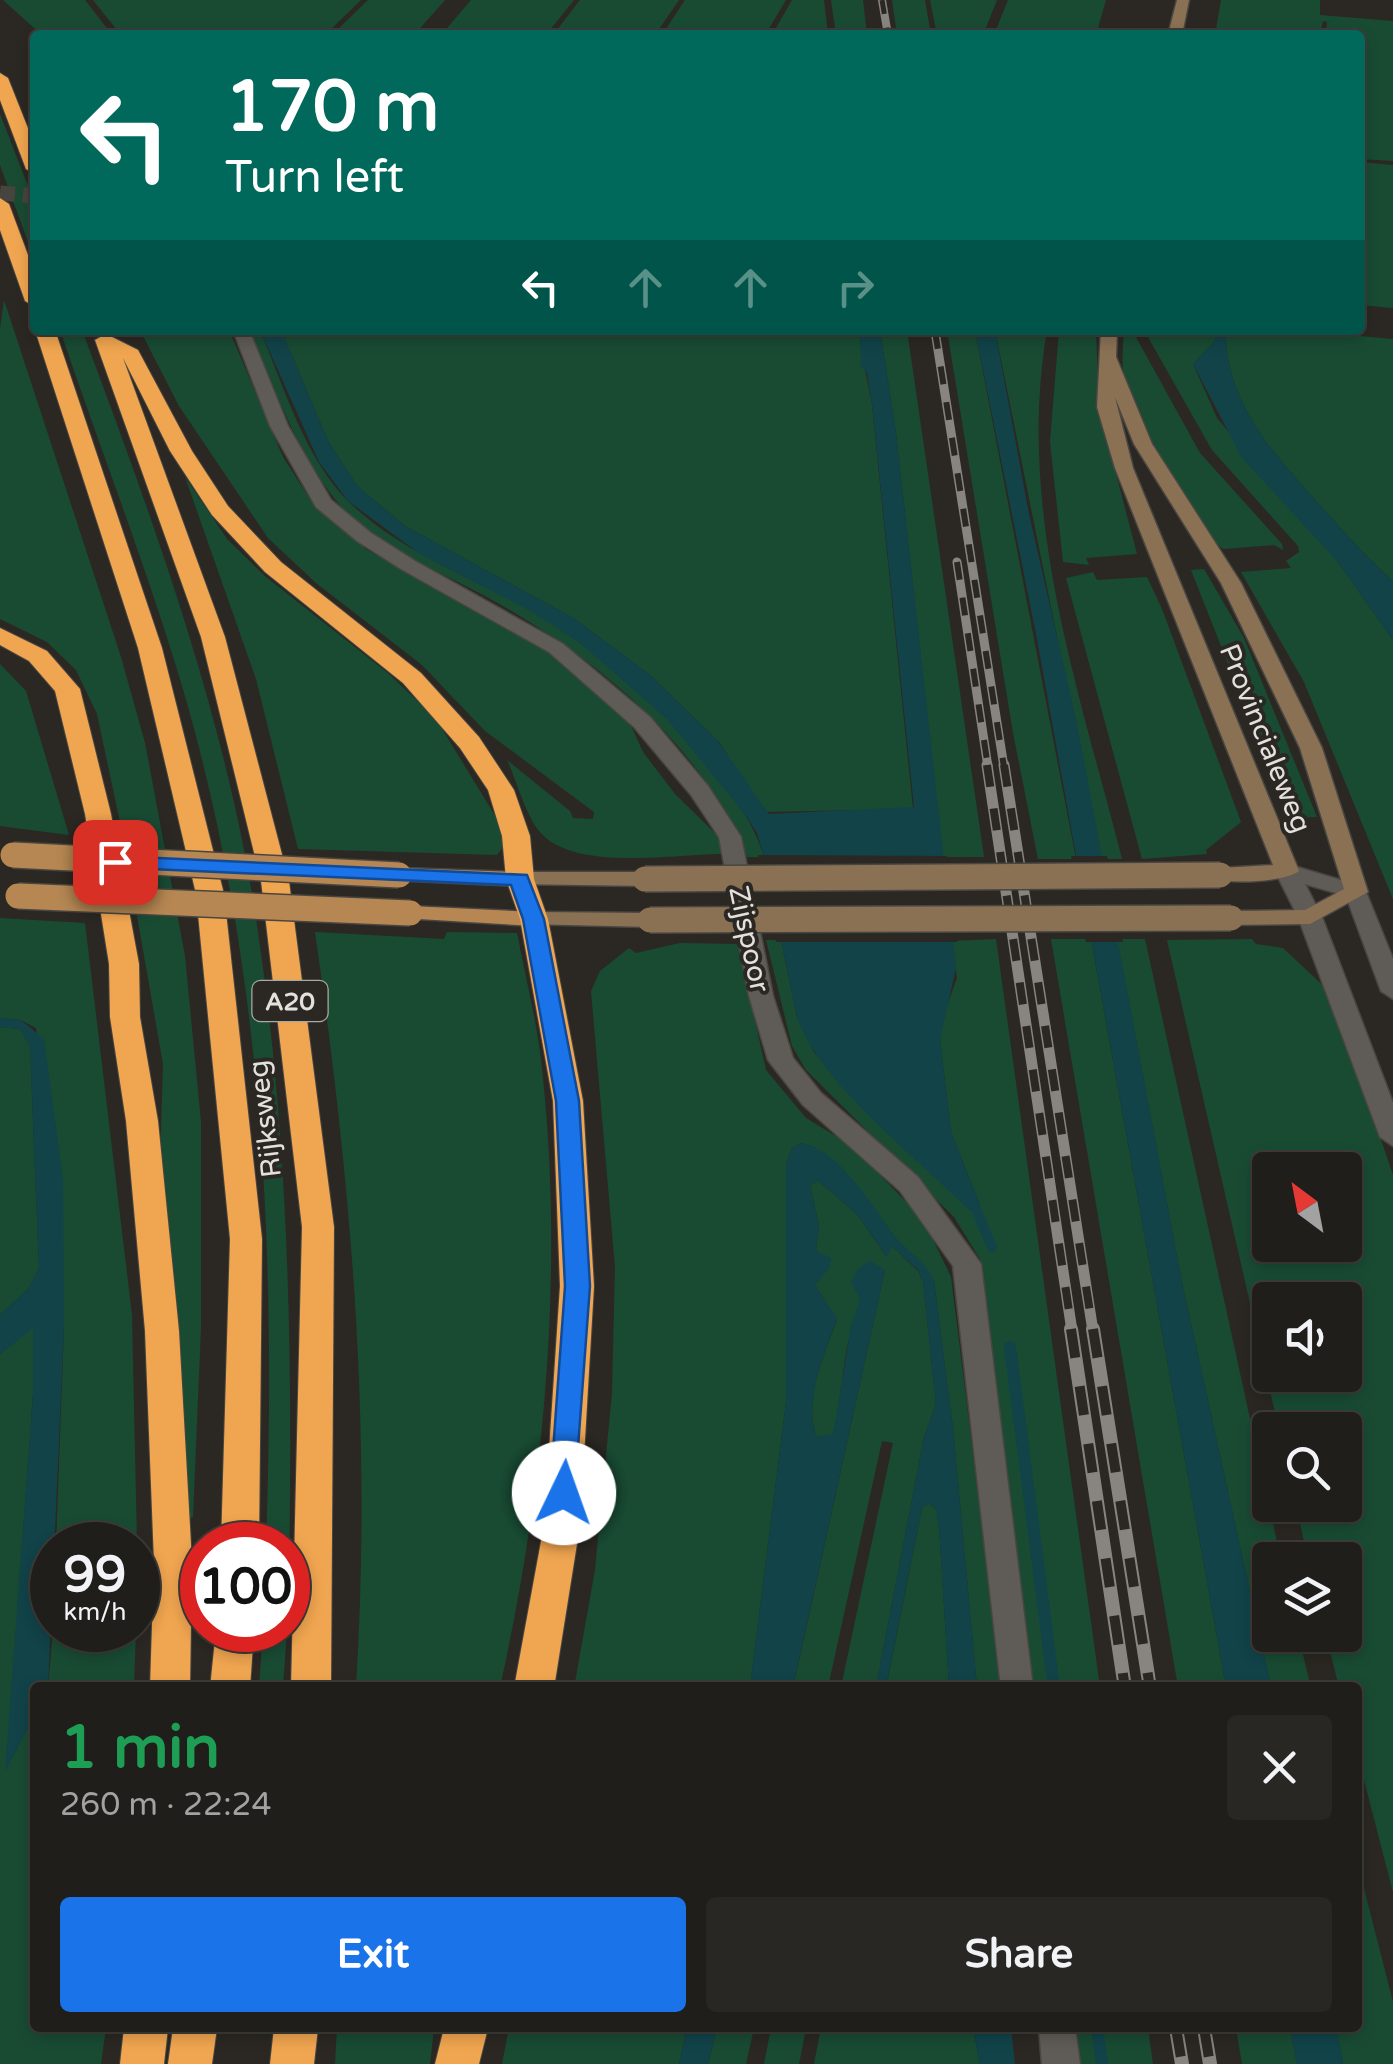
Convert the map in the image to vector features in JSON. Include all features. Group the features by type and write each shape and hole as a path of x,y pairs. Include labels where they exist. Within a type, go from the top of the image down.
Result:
{"highway":[{"path":"0,78 30,156"},
{"path":"0,204 30,288"},
{"name":"Rijksweg","path":"47,335 150,648 210,894 246,1238 240,1522"},
{"name":"Rijksweg","path":"104,335 213,637 275,881 318,1227 311,1682"},
{"name":"A20","path":"104,335 131,354 181,451 220,510 273,567 412,678 470,743 501,790 516,836 520,880"},
{"path":"0,635 38,656 66,689 94,796 124,964 125,1017 142,1120 162,1331 173,1562 170,1682"},
{"path":"520,880 534,919 568,1101 577,1286 562,1525 535,1682"},
{"path":"231,1682 233,1652"},
{"path":"142,2064 146,2032"},
{"path":"190,2064 194,2032"},
{"path":"292,2064 296,2032"},
{"path":"457,2064 465,2032"}],"main road":[{"path":"1176,30 1183,0"},
{"name":"Provincialeweg","path":"1109,335 1104,375 1106,407 1124,468 1287,871"},
{"name":"Provincialeweg","path":"1108,357 1142,444 1231,584 1311,748 1356,892"},
{"path":"7,854 520,880 1220,875 1287,871"},
{"path":"9,896 534,919 650,920 1310,917 1356,892"}],"street":[{"name":"Zijspoor","path":"243,335 279,426 324,503 364,537 408,565 556,648 642,722 700,791 730,837 761,996 781,1060 812,1099 909,1184 967,1264 1016,1682"},
{"path":"1287,871 1356,892"},
{"name":"Provincialeweg","path":"1287,871 1310,917 1393,1137"},
{"name":"Provincialeweg","path":"1356,892 1393,990"},
{"path":"1057,2032 1061,2064"}],"green space":[{"path":"3,0 85,0 108,30 36,30"},
{"path":"93,0 361,0 330,30 117,30"},
{"path":"368,0 445,0 418,30 337,30"},
{"path":"471,0 574,0 550,30 445,30"},
{"path":"580,0 679,0 658,30 557,30"},
{"path":"685,0 786,0 768,30 665,30"},
{"path":"792,0 824,0 827,30 775,30"},
{"path":"831,0 863,0 866,30 835,30"},
{"path":"892,0 925,0 930,30 896,30"},
{"path":"930,0 997,0 985,30 936,30"},
{"path":"1008,0 1106,0 1097,30 996,30"},
{"path":"1221,0 1320,0 1320,15 1393,21 1393,161 1365,159 1365,30 1326,30 1327,22 1323,21 1321,30 1216,30"},
{"path":"0,114 30,191 30,247 0,165"},
{"path":"1365,162 1393,165 1393,308 1365,305"},
{"path":"4,300 121,657 145,743 185,956 201,1122 201,1327 193,1517 188,1519 180,1349 160,1165 163,1064 123,836 97,714 76,670 47,642 0,619 0,329"},
{"path":"62,335 84,335 137,479 210,706 246,861 270,1025 284,1196 290,1368 289,1522 267,1522 266,1226 249,1016 234,911 213,807 173,656"},
{"path":"143,335 231,335 283,457 312,502 367,550 498,619 555,655 629,721 643,752 675,794 718,836 722,854 600,857 556,844 540,832 507,760 570,811 573,818 593,819 594,812 485,731 422,665 316,583 268,538 179,406"},
{"path":"251,335 262,335 308,445 351,504 394,538 540,616 603,660 702,756 751,825 764,857 747,857 703,778 674,742 607,678 533,624 401,553 350,516 317,474"},
{"path":"283,335 861,335 872,405 913,809 763,812 719,742 650,675 575,619 405,526 357,486 328,441"},
{"path":"881,335 908,335 984,857 943,857 896,433"},
{"path":"948,335 976,335 1076,859 1038,859 1013,733"},
{"path":"996,335 1046,335 1039,465 1056,598 1122,859 1102,859"},
{"path":"1059,335 1096,335 1099,409 1137,554 1086,558 1089,565 1063,562 1050,442"},
{"path":"1124,335 1135,335 1200,453 1282,544 1283,550 1274,545 1223,549 1210,537 1166,472 1140,423 1123,370"},
{"path":"1147,335 1216,335 1215,341 1193,364 1217,418 1338,562 1393,640 1393,899 1304,682 1241,572 1291,568 1286,561 1299,552 1298,546 1212,450"},
{"path":"1226,335 1393,339 1393,581 1268,445 1243,404 1228,357"},
{"path":"185,477 227,539 266,577 389,674 436,719 502,827 503,847 497,855 298,849 256,679"},
{"path":"1204,569 1244,638 1317,817 1289,818 1191,570"},
{"path":"1093,572 1097,580 1147,577 1162,609 1241,822 1206,850 1207,854 1142,859 1066,578"},
{"path":"0,664 26,691 69,835 0,826"},
{"path":"0,918 85,923 132,1315 136,1522 57,1522 64,1328 36,1028 21,1020 0,1018"},
{"path":"315,932 444,939 447,932 517,933 541,1060 551,1216 550,1296 529,1533 501,1682 356,1682 362,1495 360,1402 348,1215"},
{"path":"996,939 1099,1682 1032,1682 980,1259 954,1217 806,1070 792,1046 766,940 781,940 797,1017 814,1052 849,1093 970,1210 980,1205 951,1132 940,1040 941,1022 957,978 952,941"},
{"path":"1051,939 1091,939 1225,1682 1177,1682"},
{"path":"1117,939 1145,939 1252,1428 1252,1522 1273,1522 1277,1542 1252,1542 1252,1601 1182,1283"},
{"path":"1252,939 1256,944 1283,948 1331,993 1393,1175 1393,1892 1362,1772 1362,1682 1338,1682 1330,1652 1362,1652 1362,1542 1304,1542 1300,1522 1362,1522 1362,1412 1275,1412 1270,1392 1362,1392 1362,1282 1252,1282 1252,1312 1167,940"},
{"path":"680,943 738,944 766,1070 806,1118 852,1146 927,1227 951,1277 1001,1682 977,1682 953,1428 934,1281 846,1178 816,1148 802,1143 792,1148 786,1165 786,1402 751,1682 575,1682 595,1570 612,1393 615,1267 591,991 600,971 629,948 636,953"},
{"path":"0,1027 20,1029 30,1046 39,1268 29,1288 0,1315"},
{"path":"817,1180 857,1214 886,1256 892,1246 918,1271 923,1282 936,1404 924,1437 877,1682 842,1682 893,1443 882,1441 829,1682 794,1682 885,1270 859,1310 852,1330 833,1435 817,1437 813,1424 814,1393 837,1320 815,1285 831,1259 816,1251 819,1225 810,1186"},
{"path":"33,1327 33,1394 6,1769 30,1723 30,2032 105,2032 101,2064 0,2064 0,1354"},
{"path":"929,1503 936,1509 939,1527 949,1682 887,1682 922,1508"},
{"path":"51,1652 135,1652 134,1682 49,1682"},
{"path":"261,1652 285,1652 283,1682 259,1682"},
{"path":"1263,1652 1302,1652 1310,1682 1270,1682"},
{"path":"1362,1881 1393,2002 1393,2064 1343,2064 1337,2032 1362,2032"},
{"path":"337,2032 434,2032 430,2064 335,2064"},
{"path":"508,2032 686,2032 679,2064 502,2064"},
{"path":"716,2032 753,2032 746,2064 708,2064"},
{"path":"770,2032 805,2032 799,2064 764,2064"},
{"path":"820,2032 974,2032 980,2064 814,2064"},
{"path":"1076,2032 1149,2032 1153,2064 1080,2064"},
{"path":"1237,2032 1291,2032 1297,2064 1242,2064"}],"water":[{"path":"262,335 283,335 328,441 357,486 405,526 575,619 650,675 717,740 769,814 914,807 872,404 867,373 861,366 860,335 881,335 896,433 956,968 940,1040 951,1132 980,1205 970,1210 966,1207 896,1142 847,1092 809,1042 797,1017 757,833 667,719 580,643 529,610 420,554 348,501 319,462"},
{"path":"976,335 996,335 1029,514 1076,719 1182,1283 1252,1601 1252,1652 1263,1652 1270,1682 1225,1682 1037,639"},
{"path":"1216,335 1226,335 1234,381 1268,445 1393,581 1393,640 1338,562 1242,458 1193,364 1215,341"},
{"path":"0,1018 21,1020 44,1039 63,1179 64,1328 55,1522 30,1522 30,1652 50,1652 48,1682 30,1682 30,1724 5,1771 33,1394 33,1328 0,1354 0,1315 29,1288 39,1268 30,1046 20,1029 0,1027"},
{"path":"802,1143 816,1148 842,1167 934,1281 953,1428 977,1682 949,1682 939,1527 936,1509 929,1503 922,1508 887,1682 877,1682 924,1437 936,1404 923,1282 918,1270 892,1246 887,1257 857,1214 817,1180 810,1186 819,1225 816,1251 831,1258 830,1267 815,1285 837,1319 814,1394 813,1424 817,1437 832,1434 835,1424 851,1326 860,1299 851,1282 858,1269 870,1261 885,1270 794,1682 751,1682 786,1402 786,1165 792,1148"},
{"path":"686,2032 716,2032 708,2064 679,2064"},
{"path":"974,2032 1011,2032 1015,2064 980,2064"},
{"path":"1291,2032 1337,2032 1343,2064 1297,2064"}],"pier":[{"path":"758,855 947,856 957,942 776,942"},
{"path":"1071,856 1107,856 1123,942 1086,942"}],"waterway":[{"path":"975,1207 992,1247"},
{"path":"1010,1347 1053,1682"},
{"path":"1098,2032 1102,2064"}],"tunnel":[{"path":"0,193 30,196"}],"railway":[{"path":"882,0 887,30"},
{"path":"936,335 1004,767"},
{"path":"957,562 988,767"},
{"path":"987,765 1072,1331"},
{"path":"1004,765 1093,1331"},
{"path":"1071,1329 1124,1682"},
{"path":"1093,1329 1149,1682"},
{"path":"1177,2032 1182,2064"},
{"path":"1205,2032 1210,2064"}],"route":[{"path":"115,862 520,880 534,919 568,1101 577,1286 564,1493"}]}
